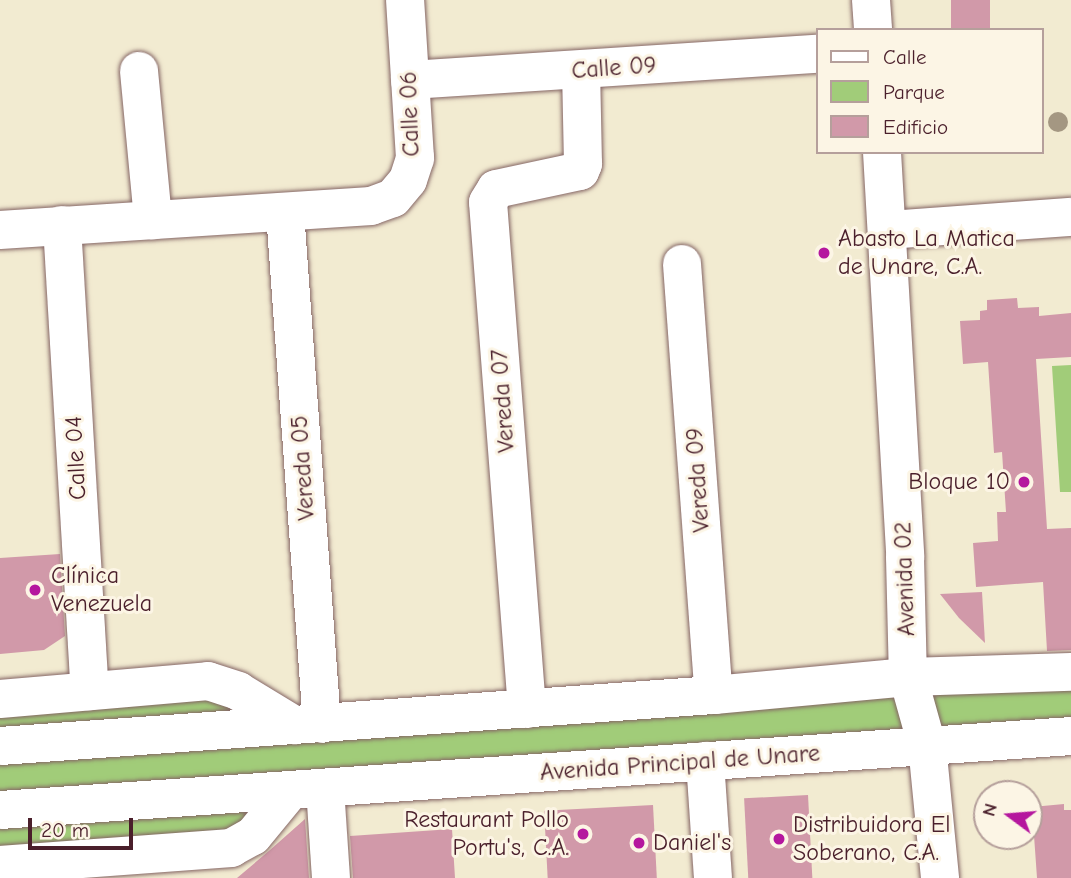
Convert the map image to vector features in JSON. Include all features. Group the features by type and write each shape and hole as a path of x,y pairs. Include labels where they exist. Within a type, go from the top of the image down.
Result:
{"street":[{"name":"Calle 06","path":"285,212 371,206 393,198 408,180 415,158 405,0"},
{"path":"871,0 873,28"},
{"name":"Calle 09","path":"410,80 816,54"},
{"path":"139,71 153,220"},
{"name":"Vereda 07","path":"527,709 488,202 496,189 576,174 583,164 581,71"},
{"name":"Avenida 02","path":"882,154 908,677 928,745 940,878"},
{"path":"0,230 285,212"},
{"name":"Vereda 05","path":"285,212 308,725"},
{"path":"888,230 1071,218"},
{"name":"Calle 04","path":"62,225 90,691"},
{"name":"Vereda 09","path":"682,264 714,695"},
{"path":"0,746 714,695 908,677 1071,672"},
{"path":"0,699 208,681 238,691 308,725"},
{"name":"Avenida Principal de Unare","path":"0,810 1071,736"},
{"path":"705,761 713,878"},
{"path":"0,864 103,868 230,848 253,836 308,790 331,878"}],"green space":[{"path":"1071,365 1071,492 1060,492 1052,366"},
{"path":"1071,672 1071,736 325,788 253,836 0,865 0,699 208,681 294,725"}],"building":[{"path":"951,0 990,0 990,28 951,28"},
{"name":"Bloque 10","path":"1017,298 1018,308 1039,307 1039,316 1071,313 1071,357 1036,359 1047,529 1071,528 1071,650 1047,651 1043,582 976,587 973,543 998,541 997,512 1006,512 1002,452 994,453 988,362 963,364 960,321 980,320 980,311 987,310 987,300"},
{"name":"Clínica Venezuela","path":"60,554 65,636 44,650 0,654 0,558"},
{"path":"982,592 985,643 959,618 940,594"},
{"name":"Distribuidora El Soberano, C.A.","path":"808,795 812,878 748,878 744,798"},
{"path":"1064,804 1064,810 1071,810 1071,878 1037,878 1035,850 1043,850 1043,806"},
{"path":"653,805 657,878 548,878 544,811"},
{"path":"305,819 309,878 237,878 270,850"},
{"path":"452,829 455,878 353,878 350,836"}],"place":[{"name":"Abasto La Matica de Unare, C.A.","path":"824,253"},
{"name":"Bloque 10","path":"1024,482"},
{"name":"Clínica Venezuela","path":"35,590"},
{"name":"Restaurant Pollo Portu's, C.A.","path":"583,834"},
{"name":"Distribuidora El Soberano, C.A.","path":"779,839"},
{"name":"Daniel's","path":"639,843"}]}
